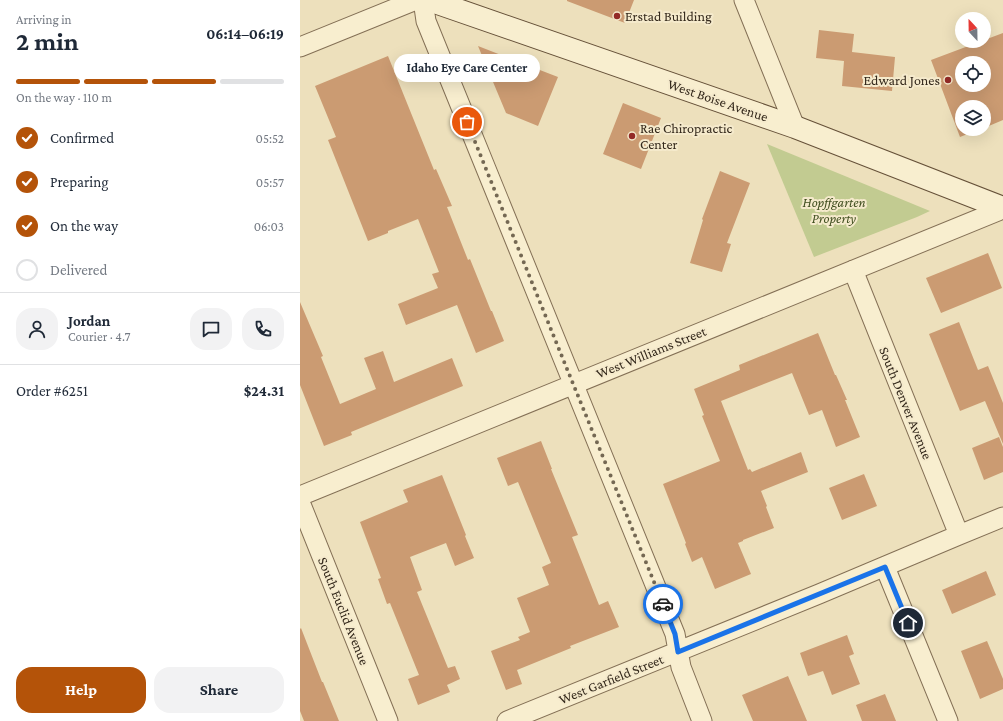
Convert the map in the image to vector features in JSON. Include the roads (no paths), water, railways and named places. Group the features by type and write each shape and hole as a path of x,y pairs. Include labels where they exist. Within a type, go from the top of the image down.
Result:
{"street":[{"path":"300,47 416,0"},
{"path":"422,0 426,21 675,634 681,667 702,721"},
{"name":"West Boise Avenue","path":"429,0 795,127 1003,209"},
{"path":"744,0 795,127"},
{"name":"West Williams Street","path":"300,496 1003,209"},
{"name":"South Denver Avenue","path":"853,270 959,535"},
{"name":"South Euclid Avenue","path":"300,502 388,721"},
{"name":"West Garfield Street","path":"507,721 885,567 1003,517"},
{"path":"885,567 948,721"}],"place":[{"name":"Erstad Building","path":"617,16"},
{"name":"Edward Jones","path":"948,80"},
{"name":"Idaho Eye Care Center","path":"467,122"},
{"name":"Rae Chiropractic Center","path":"632,136"}],"park label":[{"name":"Hopffgarten Property","path":"834,210"}]}
